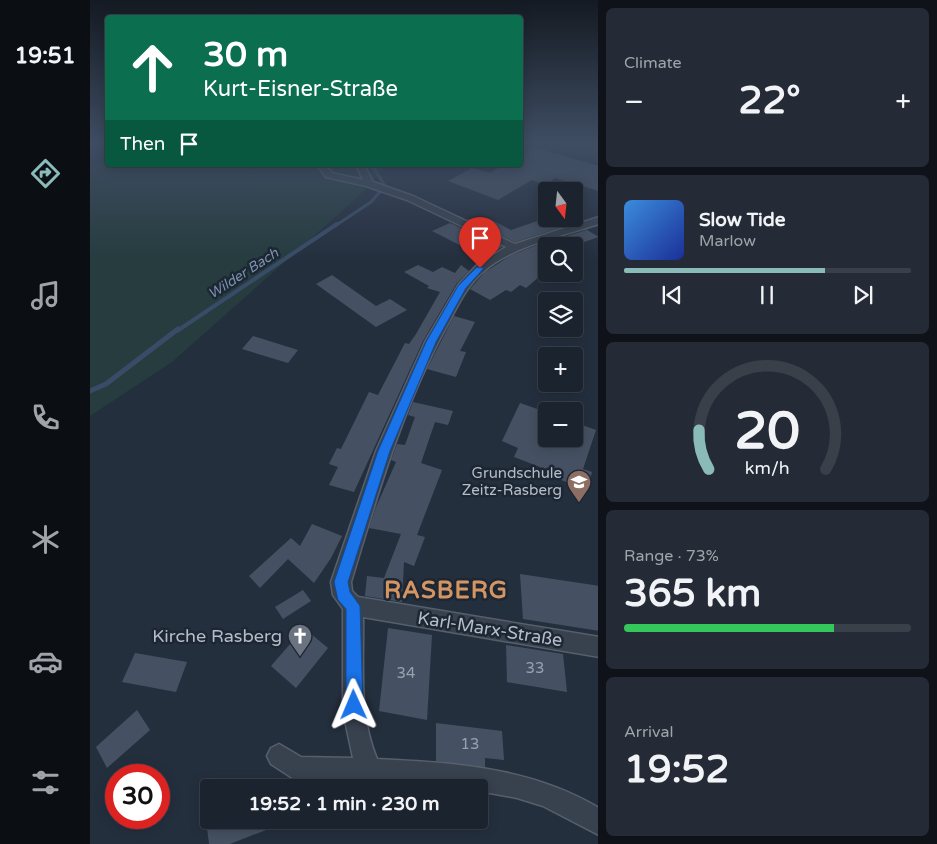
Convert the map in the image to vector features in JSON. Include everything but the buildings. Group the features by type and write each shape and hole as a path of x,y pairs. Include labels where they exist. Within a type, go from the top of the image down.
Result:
{"street":[{"path":"357,181 373,185 422,203 514,247"},
{"path":"371,181 373,185"},
{"path":"370,770 361,752 354,722 353,606 343,595 341,582 384,451 431,342 470,277 492,260 514,247 526,245 598,220"},
{"name":"Karl-Marx-Straße","path":"353,606 598,647"},
{"path":"279,756 297,770 370,770 482,778 518,785 555,798 580,810 598,823"}],"green space":[{"path":"90,181 372,181 359,196 172,362 90,416"}],"waterway":[{"name":"Wilder Bach","path":"335,226 371,202 385,186 382,181"},
{"name":"Wilder Bach","path":"177,331 337,224"},
{"name":"Wilder Bach","path":"90,391 106,384 178,329"}],"place":[{"name":"Grundschule Zeitz-Rasberg","path":"579,503"},
{"name":"Kirche Rasberg","path":"300,657"}],"district":[{"name":"RASBERG","path":"446,590"}],"route":[{"path":"354,705 353,606 343,595 341,582 384,451 431,342 463,286 480,268"}]}
